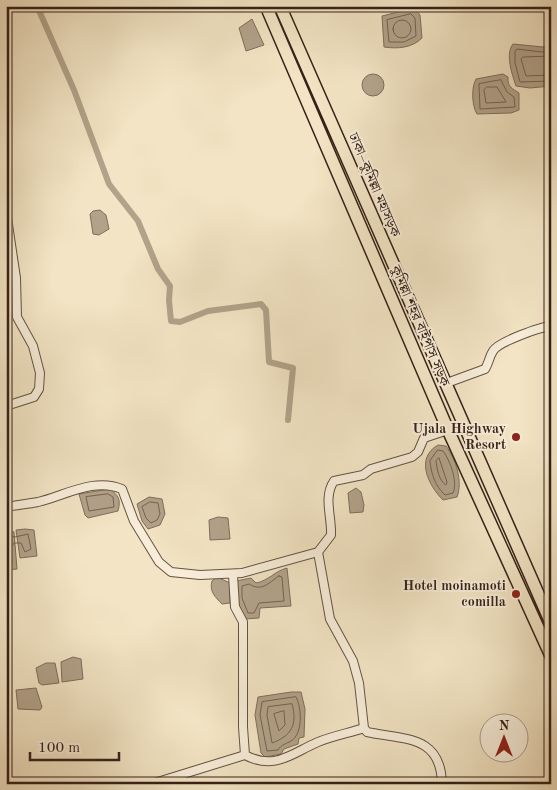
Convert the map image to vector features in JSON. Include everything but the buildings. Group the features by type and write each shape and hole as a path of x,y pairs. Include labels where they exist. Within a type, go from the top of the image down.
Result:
{"highway":[{"name":"কুমিল্লা শহর বাইপাস সড়ক","path":"266,6 448,430 551,656"},
{"name":"ঢাকা–কুমিল্লা মহাসড়ক","path":"280,6 444,384 551,623"}],"street":[{"path":"6,211 16,278 17,317 33,346 40,373 39,389 34,397 6,406"},
{"path":"444,384 485,369 493,350 503,343 539,327 551,326"},
{"path":"6,507 39,502 78,488 114,486 122,489 134,521 159,562 172,572 233,575 318,552 331,536 328,502 329,488 334,481 363,475 371,469 412,457 418,452 424,438 448,430"},
{"path":"318,552 330,619 353,661 359,683 364,728 367,732 414,740 426,745 433,752 442,771 442,784"},
{"path":"233,575 235,607 244,622 243,727 245,754"},
{"path":"150,784 245,754 256,761 284,759 297,755 318,742 364,728"}],"water":[{"path":"414,8 420,15 422,38 414,44 404,47 384,47 382,16"},
{"path":"252,19 264,45 246,51 239,28"},
{"path":"513,44 543,47 551,45 551,86 530,88 516,86 509,59"},
{"path":"373,74 381,77 384,85 381,93 373,96 365,93 362,85 365,77"},
{"path":"503,74 508,77 508,83 511,87 519,93 519,110 511,113 477,114 473,97 473,87 476,79"},
{"path":"100,210 106,215 109,229 99,235 93,234 90,214 93,211"},
{"path":"438,445 446,446 453,457 459,478 457,497 443,500 433,487 426,472 427,457 431,450"},
{"path":"356,488 361,492 364,505 363,512 350,513 348,493"},
{"path":"109,489 118,498 118,511 88,518 85,515 79,494"},
{"path":"149,497 162,499 165,514 160,525 148,529 142,521 137,504"},
{"path":"218,517 228,518 230,539 210,540 209,520"},
{"path":"6,530 14,532 17,569 6,570"},
{"path":"16,530 34,530 37,556 20,558"},
{"path":"287,568 291,606 260,608 259,618 245,619 236,600 236,581 251,578 256,583"},
{"path":"217,577 230,583 230,603 222,604 213,594 211,588 212,581"},
{"path":"73,657 81,659 83,679 62,682 61,662"},
{"path":"46,663 55,663 59,683 42,685 39,683 36,668"},
{"path":"36,688 42,707 40,710 18,709 16,690"},
{"path":"301,692 305,709 304,737 299,738 298,744 284,749 281,754 265,757 261,753 255,715 258,697"}],"waterway":[{"path":"37,6 74,90 109,184 138,221 158,269 170,286 171,321 180,322 208,311 261,304 266,310 269,362 293,368 288,420"}],"place":[{"name":"Ujala Highway Resort","path":"516,437"},
{"name":"Hotel moinamoti comilla","path":"516,594"}]}
